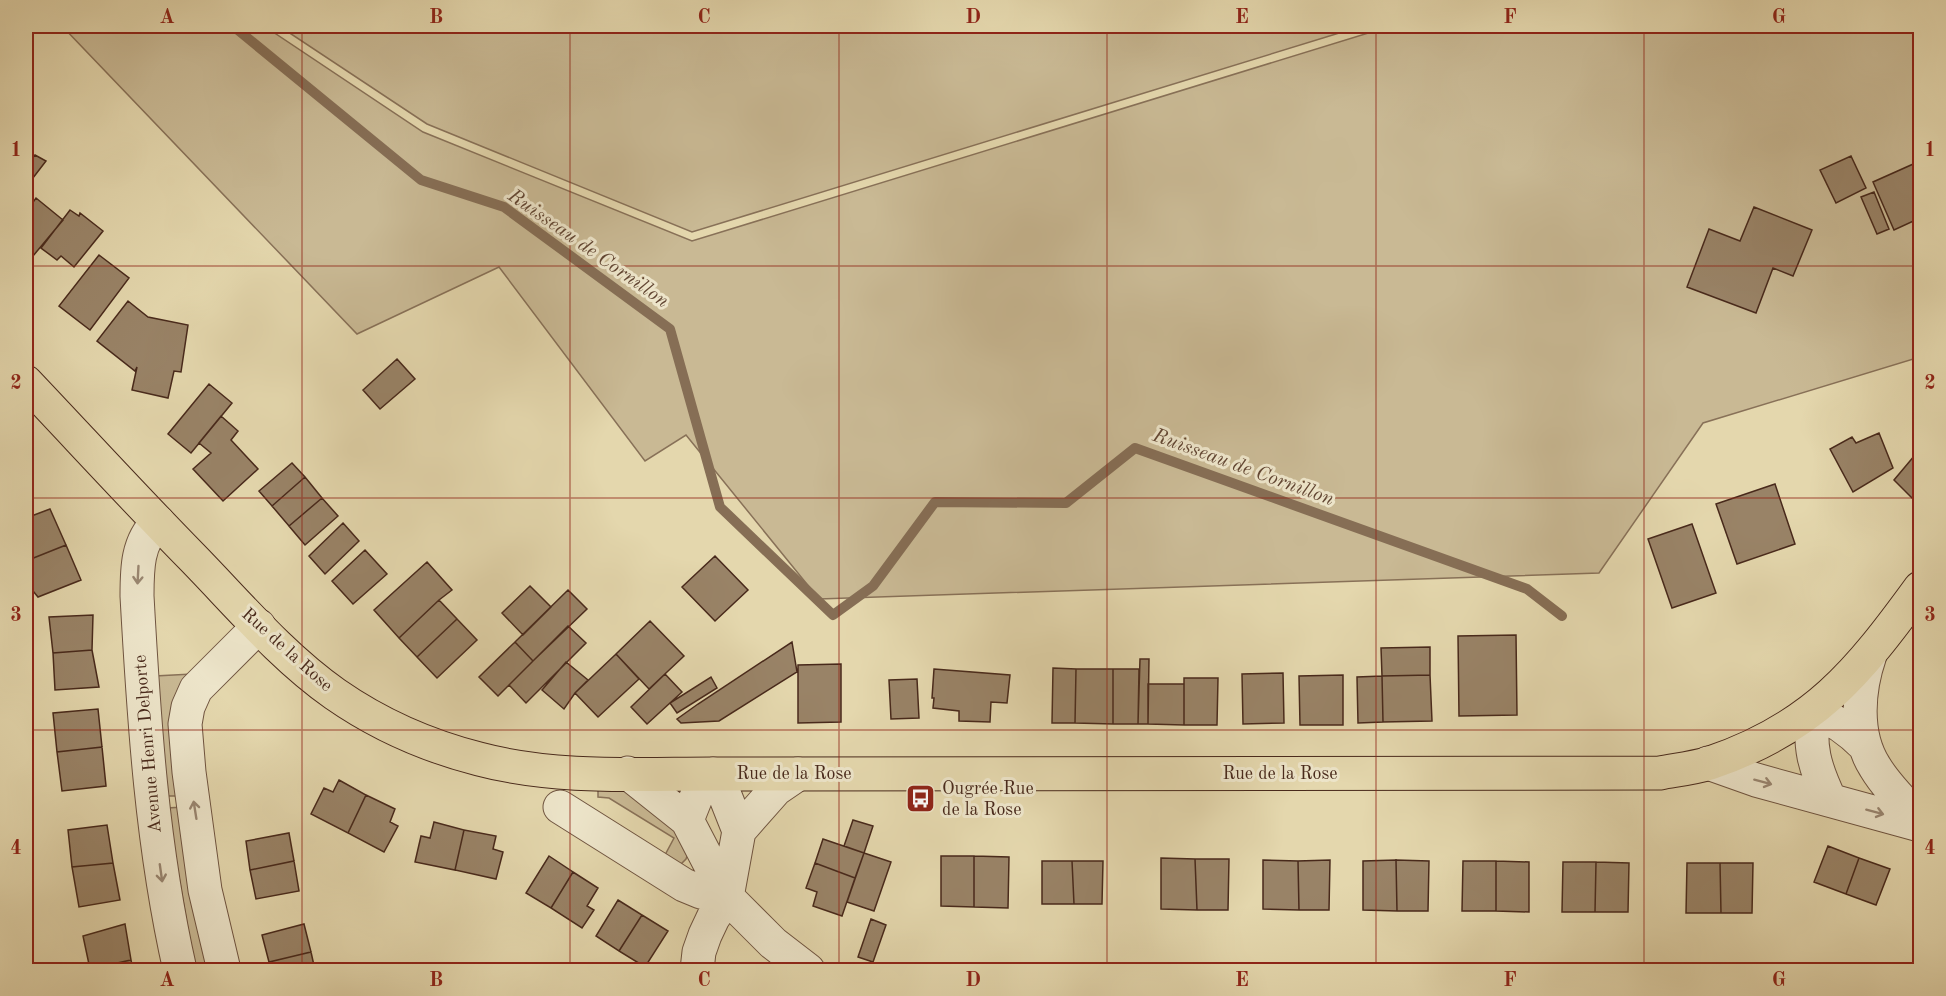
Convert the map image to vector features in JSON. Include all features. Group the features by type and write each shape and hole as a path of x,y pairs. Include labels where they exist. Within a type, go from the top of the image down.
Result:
{"main road":[{"name":"Rue de la Rose","path":"26,382 259,626 313,677 366,713 418,739 478,759 524,768 567,772 713,774 1660,773 1708,763 1760,743 1813,711 1840,687 1870,655 1920,588"}],"street":[{"name":"Avenue Henri Delporte","path":"158,522 148,531 144,540 137,570 139,630 153,812 165,896 180,970"},
{"name":"Avenue Henri Delporte","path":"224,970 205,890 185,724 188,707 196,690 259,626"},
{"path":"1870,655 1861,688 1861,727 1865,746 1873,765 1883,780 1920,820"},
{"path":"1830,800 1812,753 1813,711 1849,730 1865,746"},
{"path":"1708,763 1756,780 1920,825"},
{"path":"628,773 687,820 727,897 772,943 808,970"},
{"path":"687,820 697,795 713,774 722,788 739,831"},
{"path":"697,970 699,952 705,935 727,897 739,831 776,789 798,774"},
{"path":"560,807 684,885 727,897"}],"shaded area":[{"path":"62,26 264,26 423,132 692,241 1391,26 1920,26 1920,357 1703,423 1599,573 819,599 686,435 645,461 499,267 357,334"},
{"path":"279,26 1362,26 692,232 427,124"},
{"path":"192,674 182,796 166,796 155,676"},
{"path":"598,789 625,789 645,796 690,848 686,859 680,865 665,855 674,838 609,798 598,797"},
{"path":"184,807 214,970 195,970 167,808"}],"building":[{"path":"35,155 46,161 26,187 26,159 29,162"},
{"path":"1851,156 1866,188 1836,203 1820,170"},
{"path":"1920,161 1920,218 1894,230 1873,182"},
{"path":"1874,192 1889,229 1877,234 1861,197"},
{"path":"36,198 63,220 33,256 26,250 26,212"},
{"path":"1754,207 1812,230 1793,276 1773,268 1756,313 1687,287 1709,229 1740,241"},
{"path":"70,210 79,216 80,213 103,231 74,267 61,256 57,260 41,248"},
{"path":"99,255 129,278 90,330 59,306"},
{"path":"128,301 148,317 188,325 181,372 174,371 168,398 132,390 137,367 135,371 97,341"},
{"path":"397,359 415,379 380,409 363,390"},
{"path":"209,384 232,403 191,453 168,434"},
{"path":"221,416 238,431 231,440 258,469 223,501 193,469 211,453 199,443"},
{"path":"1879,433 1893,468 1853,492 1830,449 1852,437 1856,443"},
{"path":"1920,449 1920,506 1894,480"},
{"path":"292,463 305,477 272,506 259,491"},
{"path":"305,477 322,498 289,526 272,506"},
{"path":"1775,484 1795,544 1737,564 1716,504"},
{"path":"322,498 338,516 305,545 289,526"},
{"path":"50,509 66,545 26,561 26,518"},
{"path":"343,523 359,541 325,574 309,556"},
{"path":"1692,524 1716,593 1672,608 1648,539"},
{"path":"66,545 81,580 38,597 33,591 28,594 28,605 26,606 26,561"},
{"path":"365,550 387,574 353,604 332,581"},
{"path":"715,556 748,590 715,621 682,587"},
{"path":"427,562 452,590 399,638 374,610"},
{"path":"530,586 551,607 523,635 502,613"},
{"path":"568,590 587,609 533,661 515,642"},
{"path":"439,600 457,619 417,657 399,638"},
{"path":"93,615 92,650 53,653 49,617"},
{"path":"457,619 477,640 437,678 417,657"},
{"path":"650,621 684,656 649,689 616,654"},
{"path":"568,626 586,643 526,703 509,685"},
{"path":"1516,635 1517,715 1459,716 1458,636"},
{"path":"515,642 533,661 498,696 479,677"},
{"path":"792,642 797,672 719,721 681,723 677,719 698,704"},
{"path":"1430,647 1430,675 1382,676 1381,648"},
{"path":"92,650 99,687 55,690 53,653"},
{"path":"616,654 639,679 598,717 575,693"},
{"path":"1140,659 1149,659 1148,724 1138,724"},
{"path":"566,662 588,680 564,709 542,690"},
{"path":"841,664 841,722 798,723 798,665"},
{"path":"1053,668 1076,669 1075,723 1052,723"},
{"path":"934,669 1010,675 1007,703 991,702 990,722 959,721 959,711 933,708"},
{"path":"1076,669 1113,669 1113,724 1075,723"},
{"path":"1113,669 1139,669 1138,724 1113,724"},
{"path":"1283,673 1284,723 1243,724 1242,674"},
{"path":"665,674 682,692 647,724 631,707"},
{"path":"1343,675 1343,725 1300,725 1299,676"},
{"path":"1430,675 1432,721 1383,722 1382,676"},
{"path":"1382,676 1383,722 1358,723 1357,677"},
{"path":"711,677 717,688 677,713 670,703"},
{"path":"1184,678 1218,678 1217,725 1184,725"},
{"path":"917,679 919,718 891,719 889,680"},
{"path":"1148,684 1184,684 1184,725 1148,724"},
{"path":"98,709 102,747 57,752 53,713"},
{"path":"102,747 106,786 62,791 57,752"},
{"path":"339,780 366,795 348,833 311,814 324,788 333,792"},
{"path":"366,795 395,809 390,822 398,826 384,852 348,833"},
{"path":"853,820 873,826 864,853 844,846"},
{"path":"434,822 464,830 455,870 415,862 421,836 430,838"},
{"path":"107,825 113,863 72,867 68,830"},
{"path":"464,830 496,836 493,849 503,852 496,879 455,870"},
{"path":"289,833 294,861 250,870 246,841"},
{"path":"823,839 864,853 855,878 815,863"},
{"path":"1828,846 1859,858 1846,894 1814,882"},
{"path":"864,853 891,862 874,911 847,902"},
{"path":"549,856 573,872 551,908 526,893"},
{"path":"941,856 974,856 974,907 941,906"},
{"path":"974,856 1009,857 1008,908 974,907"},
{"path":"1161,858 1195,859 1197,910 1161,909"},
{"path":"1859,858 1890,869 1876,905 1846,894"},
{"path":"1195,859 1229,859 1228,910 1197,910"},
{"path":"1263,860 1298,861 1299,910 1263,909"},
{"path":"1330,860 1329,910 1299,910 1298,861"},
{"path":"1396,860 1397,911 1363,910 1363,861"},
{"path":"1396,860 1429,861 1428,911 1397,911"},
{"path":"294,861 299,891 256,899 250,870"},
{"path":"1042,861 1072,861 1074,904 1042,904"},
{"path":"1072,861 1103,861 1102,904 1074,904"},
{"path":"1463,861 1496,861 1496,911 1462,911"},
{"path":"1496,861 1529,862 1529,912 1496,911"},
{"path":"1563,862 1596,862 1595,912 1562,912"},
{"path":"1596,862 1629,863 1628,912 1595,912"},
{"path":"113,863 120,900 79,907 72,867"},
{"path":"815,863 855,878 842,916 813,906 817,892 806,888"},
{"path":"1687,863 1720,863 1721,913 1686,913"},
{"path":"1720,863 1753,863 1752,913 1721,913"},
{"path":"573,872 598,888 587,906 594,910 582,928 551,908"},
{"path":"618,900 642,915 619,951 596,936"},
{"path":"642,915 668,931 645,967 619,951"},
{"path":"871,919 886,925 873,962 858,957"},
{"path":"125,924 131,960 90,969 83,936"},
{"path":"304,924 311,952 269,962 262,935"},
{"path":"311,952 315,970 271,970 269,962"},
{"path":"131,960 133,970 90,970 90,969"}],"waterway":[{"name":"Ruisseau de Cornillon","path":"233,26 421,180 504,207 670,329 720,507 833,615 873,586 935,502 1066,503 1135,448 1527,589 1562,616"}],"place":[{"name":"Ougrée Rue de la Rose","path":"921,799"}]}
